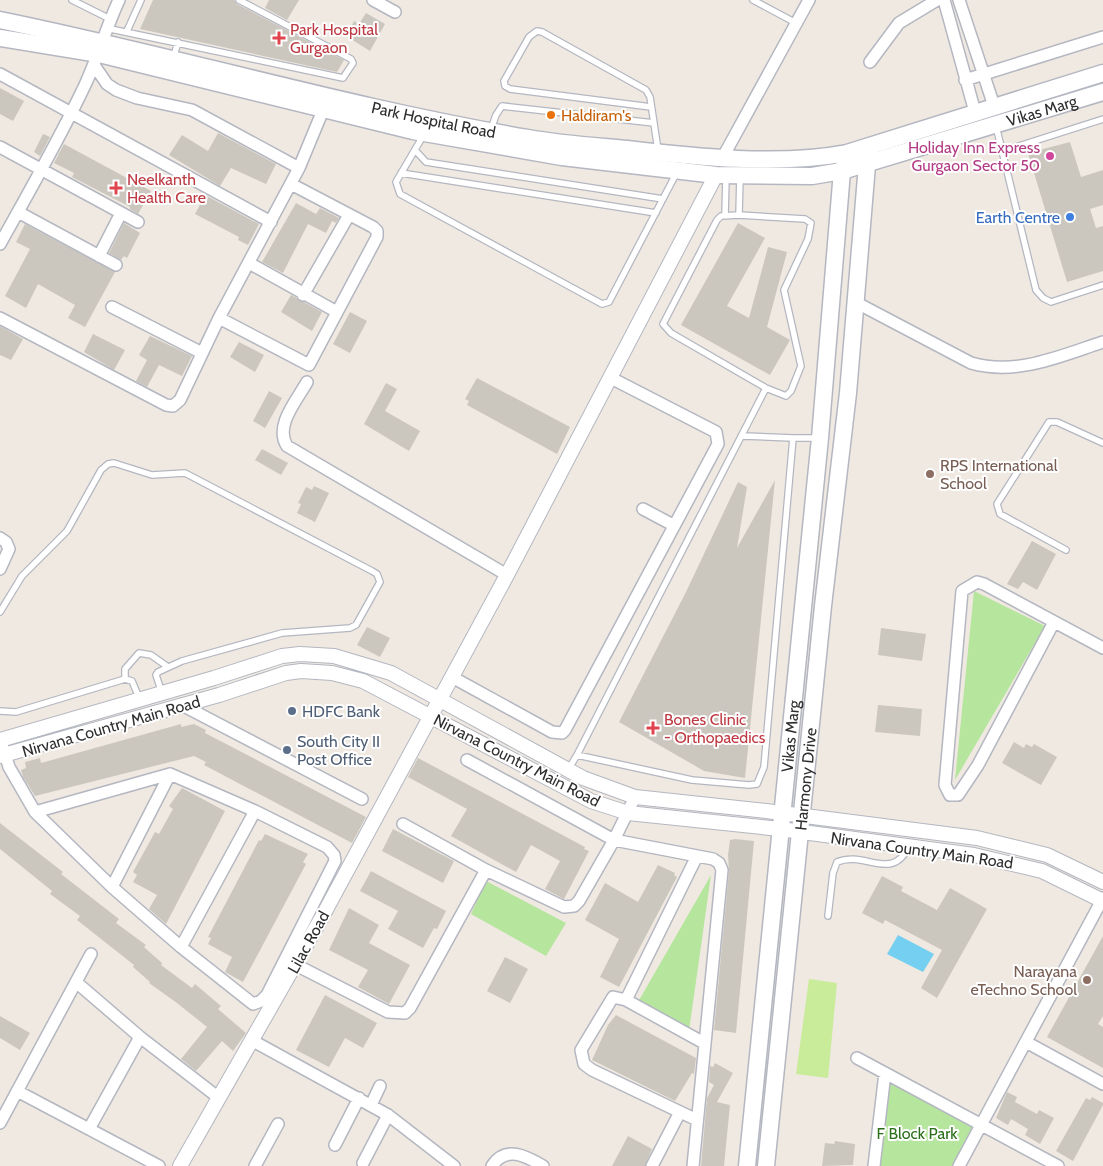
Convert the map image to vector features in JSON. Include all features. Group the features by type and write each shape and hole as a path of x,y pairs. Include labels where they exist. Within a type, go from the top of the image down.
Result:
{"main road":[{"name":"Park Hospital Road","path":"0,20 102,41 170,66 326,103 530,138 658,153 723,157 820,158 847,153 873,145"},
{"name":"Park Hospital Road","path":"0,38 102,41"},
{"name":"Vikas Marg","path":"873,145 994,106 1103,74"},
{"name":"Vikas Marg","path":"867,165 1103,92"},
{"name":"Park Hospital Road","path":"326,103 424,133 562,157 678,171 728,176 812,176 867,165"},
{"name":"Harmony Drive","path":"766,1166 823,606 848,393 867,165 873,145"},
{"name":"Vikas Marg","path":"747,1166 820,438 842,171 847,153"},
{"path":"803,604 823,606"}],"street":[{"path":"0,244 71,112 119,0"},
{"path":"373,0 395,12"},
{"path":"723,157 809,0"},
{"path":"870,62 899,23 936,0"},
{"path":"944,0 975,112"},
{"path":"959,0 994,106"},
{"path":"965,80 1103,37"},
{"path":"102,41 107,84 116,90 137,98 192,110 299,168"},
{"path":"0,74 271,222"},
{"path":"0,318 166,405 173,406 180,400 219,318 291,184 326,103"},
{"path":"0,147 138,222"},
{"name":"Lilac Road","path":"180,1166 296,964 507,576 611,378 728,176"},
{"path":"219,318 309,365 377,237 377,231 291,184"},
{"path":"18,212 116,265"},
{"path":"99,256 121,213"},
{"path":"303,295 349,215"},
{"path":"249,263 336,312"},
{"path":"856,304 971,363 985,367 1028,366 1103,342"},
{"path":"112,307 202,354"},
{"path":"452,677 552,732 562,733 718,444 716,432 611,378"},
{"path":"307,382 282,427 284,441 287,446 507,576"},
{"path":"643,509 673,525"},
{"path":"0,538 6,542 9,549 0,569"},
{"path":"1054,622 962,792 958,795 950,795 945,785 962,591 977,582 984,584 1103,648"},
{"name":"Nirvana Country Main Road","path":"1,739 140,700 260,662 300,654 351,659 391,674 439,698 597,785 635,797 782,812 929,831 1002,843 1047,854 1103,882"},
{"name":"Nirvana Country Main Road","path":"2,756 182,706 286,673 316,671 332,673 363,681 591,801 628,813 780,829 974,855 1050,874 1103,900"},
{"path":"182,706 362,799"},
{"path":"1,739 2,756 35,812 112,886 181,948 248,1002 257,1003 267,995 333,866 334,855 326,848 255,811 170,774 35,812"},
{"path":"467,760 614,840 713,859 719,863 722,870 693,1166"},
{"path":"112,886 170,774"},
{"path":"403,824 486,870 564,907 570,907 579,901 614,840 635,797"},
{"path":"181,948 255,811"},
{"path":"626,1000 697,856"},
{"path":"296,964 388,1012 405,1013 410,1008 486,870"},
{"path":"958,1166 1103,900"},
{"path":"0,1123 91,954"},
{"path":"76,982 140,1037 219,1098"},
{"path":"696,1120 592,1070 584,1064 581,1050 613,997 626,1000 704,1043"},
{"path":"88,1129 140,1037"},
{"path":"253,1041 371,1105 454,1166"},
{"path":"1026,1042 1103,1084"},
{"path":"857,1058 1058,1166"},
{"path":"874,1166 885,1073"},
{"path":"371,1105 380,1086"},
{"path":"17,1091 159,1166"},
{"path":"335,1145 359,1098"},
{"path":"652,1166 680,1112"},
{"path":"363,1163 388,1116"},
{"path":"259,1164 278,1124"},
{"path":"492,1166 501,1156 515,1153 524,1155 543,1166"}],"lane":[{"path":"72,0 102,41 128,31 319,75 343,78 347,76 353,64 351,60 239,0"},
{"path":"128,31 141,0"},
{"path":"753,0 796,23"},
{"path":"651,107 510,89 505,86 504,81 529,37 537,32 642,87 650,97 658,153"},
{"path":"170,66 178,42"},
{"path":"490,131 496,115 502,106 654,123"},
{"path":"1002,151 1103,119"},
{"path":"996,125 1036,290 1043,298 1051,302 1103,285"},
{"path":"424,133 396,182 400,194 602,304 609,302 678,171"},
{"path":"415,150 426,162 663,199"},
{"path":"401,174 656,213"},
{"path":"728,176 739,214"},
{"path":"725,215 728,176"},
{"path":"739,214 806,219 811,224 808,239 784,290 801,359 800,371 789,395 782,396 766,388 671,333 663,324 717,220 725,215 739,214"},
{"path":"568,770 743,436 766,388"},
{"path":"1066,550 1000,514 997,504 1049,422 1057,422 1103,443"},
{"path":"743,436 820,438"},
{"path":"577,755 692,780 749,785 757,784 761,779 764,766 793,438"},
{"path":"0,612 22,576 67,531 101,470 108,464 114,463 152,475 185,473 372,571 379,578 380,582 360,620 350,628 282,633 182,661 158,672 156,676 162,693"},
{"path":"126,680 126,669 139,653 151,655 168,668"},
{"path":"0,712 8,714 16,712 126,680 132,682 140,700"},
{"path":"828,916 832,873 837,862 855,860 896,863 903,858 909,846"}],"green space":[{"path":"974,591 1045,626 955,780"},
{"path":"711,875 689,1031 638,1002"},
{"path":"486,881 566,923 546,956 471,914"},
{"path":"809,979 837,983 828,1078 796,1074"},
{"name":"F Block Park","path":"890,1080 975,1126 952,1166 879,1166"}],"water":[{"path":"898,935 934,954 923,972 887,954"}],"building":[{"path":"153,0 234,0 237,4 344,60 337,72 140,29"},
{"path":"269,0 299,0 287,20 265,8"},
{"path":"366,13 385,24 370,51 346,36 354,21 359,24"},
{"path":"0,88 24,101 13,121 0,114"},
{"path":"218,133 276,164 266,184 231,168 220,186 169,155 182,135 208,151"},
{"path":"43,134 50,137 40,156 34,152"},
{"name":"Earth Centre","path":"1070,142 1081,177 1103,170 1103,205 1090,209 1096,228 1103,226 1103,271 1067,282 1028,153"},
{"path":"64,144 151,191 138,214 130,209 130,207 72,177 74,173 54,163"},
{"path":"205,195 259,224 248,245 238,240 239,237 195,214"},
{"path":"296,203 316,214 320,208 339,218 336,223 332,221 326,233 308,224 283,273 262,262"},
{"path":"124,223 140,233 127,258 124,256 121,260 109,253"},
{"path":"738,223 765,238 727,306 749,318 768,247 787,252 767,327 790,340 770,375 681,325"},
{"path":"25,224 115,272 85,327 68,318 75,305 38,284 26,308 5,296 30,249 16,242"},
{"path":"291,295 322,312 312,331 281,312"},
{"path":"350,312 367,321 350,353 333,344"},
{"path":"0,326 23,339 11,360 0,355"},
{"path":"93,334 125,350 114,370 84,352"},
{"path":"150,336 192,356 182,376 159,365 147,387 136,381 147,360 139,355"},
{"path":"239,342 264,355 255,372 230,357"},
{"path":"477,378 570,427 557,454 467,405 469,401 465,399"},
{"path":"386,383 397,389 385,411 420,431 409,451 364,424"},
{"path":"269,391 282,398 265,428 253,421"},
{"path":"262,449 288,463 281,475 255,460"},
{"path":"775,480 745,778 704,771 619,722 686,592 738,482 747,487 737,548"},
{"path":"314,486 329,493 315,522 297,513 301,504 298,503 306,487 312,490"},
{"path":"1032,541 1056,554 1037,590 1023,582 1018,589 1007,584"},
{"path":"367,627 390,638 380,657 357,645"},
{"path":"881,628 926,634 922,661 878,655"},
{"path":"878,705 922,709 920,736 875,732"},
{"path":"181,724 181,727 194,724 206,730 205,733 366,817 352,843 204,765 206,762 194,756 35,796 23,777 21,770 26,768 25,762 40,758 41,763"},
{"path":"1014,742 1024,748 1026,744 1032,747 1034,744 1057,757 1041,785 1002,763"},
{"path":"418,758 585,847 584,849 589,851 564,899 545,889 560,861 531,845 516,872 451,836 467,809 408,777"},
{"path":"182,788 225,811 166,924 149,909 157,895 133,882 137,875 133,872 155,832 159,834 173,809 169,806"},
{"path":"0,823 119,919 116,923 146,945 144,947 162,963 161,965 192,988 195,984 221,1006 218,1009 246,1033 233,1051 222,1041 196,1071 181,1059 207,1027 149,983 133,967 134,965 77,920 80,916 50,894 52,891 0,849"},
{"path":"393,829 454,861 443,883 382,851"},
{"path":"265,834 308,854 303,862 306,864 243,982 225,972 232,957 208,944 211,938 208,937 259,840 261,841"},
{"path":"730,840 754,841 736,1033 714,1030 729,871 728,855"},
{"path":"658,865 675,873 674,875 677,877 619,987 600,977 619,939 585,920 605,883 638,902"},
{"path":"371,871 446,911 437,929 434,928 423,948 388,929 398,911 360,891"},
{"path":"882,876 903,887 901,891 937,910 950,888 987,909 937,998 921,988 942,950 885,920 883,924 862,913"},
{"path":"349,908 379,925 369,943 410,965 389,1004 358,987 368,970 329,950"},
{"name":"Narayana eTechno School","path":"1103,936 1103,1016 1098,1024 1103,1027 1103,1068 1047,1037"},
{"path":"505,957 528,969 510,1003 487,991"},
{"path":"325,995 377,1023 363,1048 345,1038 329,1067 296,1050"},
{"path":"616,1015 696,1058 694,1074 692,1073 675,1101 592,1060 608,1025"},
{"path":"0,1016 30,1033 20,1050 0,1038"},
{"path":"715,1063 733,1073 717,1102 730,1105 724,1166 701,1166 707,1098 714,1085 709,1082 710,1066 713,1067"},
{"path":"1007,1092 1017,1097 1015,1102 1037,1114 1039,1110 1054,1118 1040,1144 1025,1135 1028,1129 1011,1119 1008,1125 996,1118"},
{"path":"1092,1097 1103,1103 1103,1105 1073,1161 1056,1151 1086,1098 1090,1100"},
{"path":"628,1136 652,1149 645,1166 612,1166"},
{"path":"835,1141 855,1144 853,1165 822,1166 825,1143 834,1144"}],"place":[{"name":"Park Hospital Gurgaon","path":"279,38"},
{"name":"Haldiram's","path":"551,115"},
{"name":"Holiday Inn Express Gurgaon Sector 50","path":"1050,156"},
{"name":"Neelkanth Health Care","path":"116,188"},
{"name":"Earth Centre","path":"1070,217"},
{"name":"RPS International School","path":"930,474"},
{"name":"HDFC Bank","path":"292,711"},
{"name":"Bones Clinic - Orthopaedics","path":"653,728"},
{"name":"South City II Post Office","path":"287,750"},
{"name":"Narayana eTechno School","path":"1087,980"}]}
